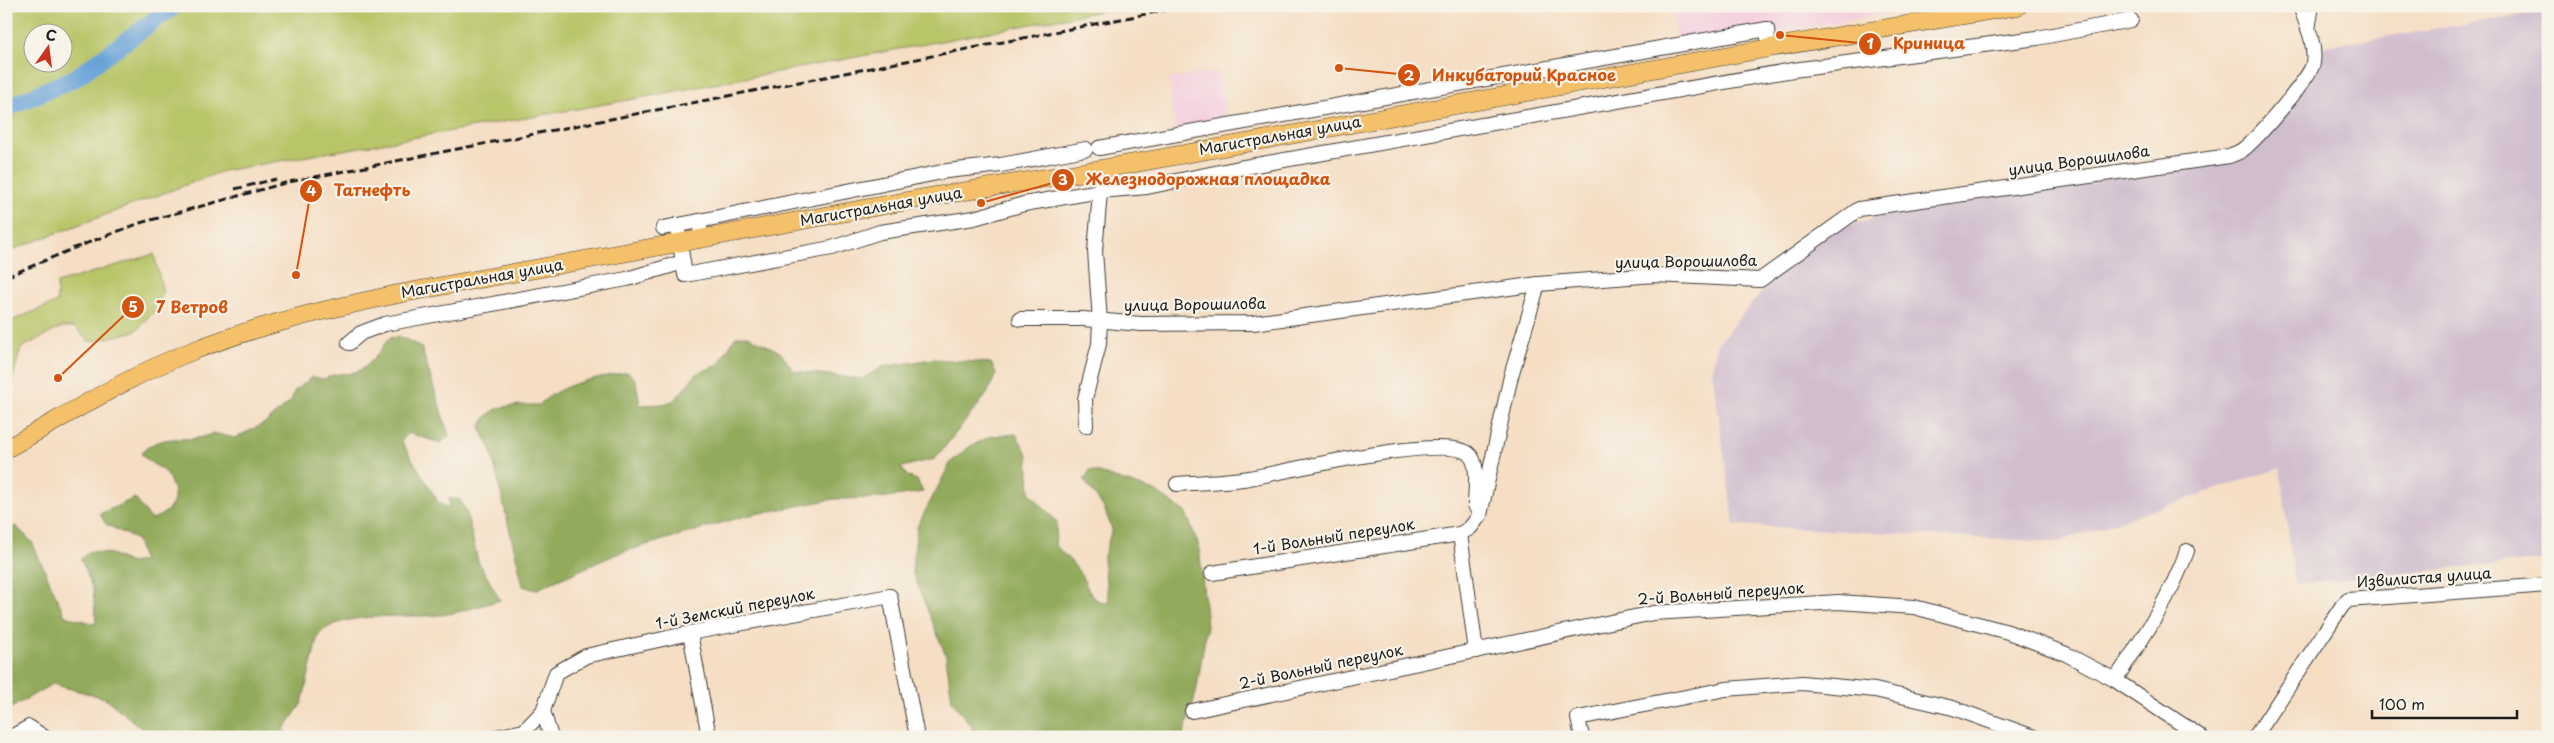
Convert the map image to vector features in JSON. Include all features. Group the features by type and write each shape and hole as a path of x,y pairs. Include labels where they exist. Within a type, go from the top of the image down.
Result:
{"main road":[{"name":"Магистральная улица","path":"12,446 147,372 189,352 254,329 321,311 398,294 929,197 1102,169 1768,48 2018,6"}],"street":[{"path":"2300,6 2308,29"},
{"path":"2308,29 2312,6"},
{"path":"1768,48 1767,29 1001,165 947,171 670,227 680,243 685,275 832,248 880,232 974,218 1024,204 1100,191 1147,187 1240,168 1793,70 2037,38 2131,20"},
{"name":"улица Ворошилова","path":"1020,319 1141,324 1252,323 1538,284 1654,275 1760,280 1859,209 2235,154 2254,139 2308,74 2314,61 2308,29"},
{"path":"1086,426 1085,399 1099,344 1100,321 1095,251 1102,169"},
{"path":"698,221 702,239"},
{"path":"349,343 361,333 385,324 627,279 683,262"},
{"path":"1476,651 1460,534 1470,528 1480,515 1511,376 1531,299 1538,284"},
{"path":"1176,484 1246,478 1385,453 1447,447 1468,453 1475,462 1475,505 1480,515"},
{"name":"1-й Вольный переулок","path":"1212,573 1460,534"},
{"path":"2116,680 2158,614 2178,577 2187,551"},
{"name":"Извилистая улица","path":"2255,737 2342,606 2348,600 2548,586"},
{"name":"1-й Земский переулок","path":"543,711 556,674 586,656 690,633 890,596 917,737"},
{"name":"2-й Вольный переулок","path":"1192,711 1652,613 1838,602 1914,607 2008,632 2066,654 2116,680 2201,737"},
{"path":"690,633 709,737"},
{"path":"1582,737 1578,718 1726,689 1802,684 1875,690 1953,708 2034,737"},
{"path":"496,737 524,731 543,711 551,737"},
{"path":"11,737 29,727 44,737"}],"shaded area":[{"path":"1671,6 1931,6 1678,49"},
{"path":"2548,11 2548,559 2295,584 2280,468 2057,542 1734,525 1712,370 1717,344 1808,238 1925,202 1970,193 2245,156 2321,60 2319,47"},
{"path":"1218,71 1228,121 1175,130 1169,79"}],"green space":[{"path":"6,6 1127,6 634,99 223,171 6,252"},
{"path":"154,254 163,293 152,314 136,331 90,342 74,327 62,327 21,348 12,380 6,385 6,323 57,302 57,283"},
{"path":"736,336 748,336 780,352 794,371 862,379 883,367 932,359 991,363 996,374 987,394 935,459 901,467 907,476 917,480 923,492 880,498 834,499 745,516 619,553 535,590 523,586 490,447 480,428 484,419 497,409 539,405 548,397 569,386 592,379 628,372 636,381 640,405 663,404 675,400 696,374 718,365"},
{"path":"401,337 421,347 449,436 440,443 409,433 401,441 439,503 449,508 449,498 460,500 466,511 478,561 500,600 448,614 361,618 344,621 330,627 318,635 302,703 284,729 289,737 152,737 105,698 52,684 6,711 6,532 16,526 32,542 65,616 96,624 93,590 81,559 90,551 111,554 131,563 143,561 137,540 106,524 100,514 135,498 151,520 170,508 173,503 174,493 166,473 141,453 160,441 169,439 195,439 213,433 235,438 265,423 291,401 295,390 313,377 324,379 332,375 360,370 374,358 389,338"},
{"path":"1016,434 1028,455 1030,493 1057,522 1055,545 1077,568 1090,592 1097,600 1109,603 1103,560 1112,529 1104,508 1084,480 1090,470 1155,491 1186,513 1199,546 1207,626 1196,693 1183,737 972,737 972,727 952,701 946,656 912,571 917,527 951,462 969,447 991,436"}],"waterway":[{"path":"6,108 75,78 174,6"}],"railway":[{"path":"6,277 140,223 289,182 1187,6"},
{"path":"235,189 276,179"}],"place":[{"name":"Криница","path":"1780,35"},
{"name":"Инкубаторий Красное","path":"1339,68"},
{"name":"Железнодорожная площадка","path":"981,203"},
{"name":"Татнефть","path":"296,275"},
{"name":"7 Ветров","path":"58,378"}]}
